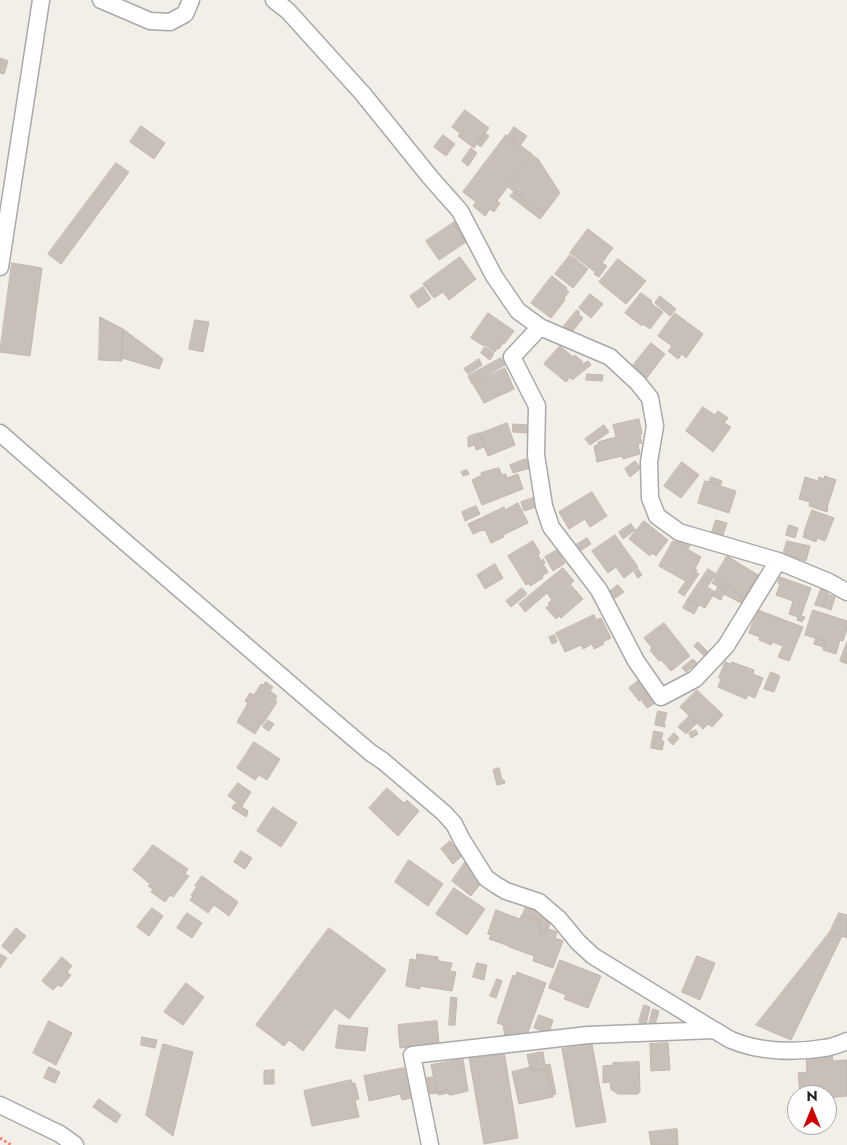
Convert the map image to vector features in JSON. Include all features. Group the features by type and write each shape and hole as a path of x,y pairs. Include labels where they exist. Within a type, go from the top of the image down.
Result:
{"street":[{"path":"0,267 2,238 41,0"},
{"path":"101,0 150,21 170,22 185,14 191,0"},
{"path":"274,0 288,11 363,94 460,211 494,276 518,311 540,327 610,357 638,383 650,398 655,426 649,462 650,498 658,516 679,532 778,561 829,582 847,592"},
{"path":"540,327 512,357 537,406 536,455 546,513 551,527 599,590 636,662 661,697 695,679 726,646 778,561"},
{"path":"0,432 317,707 444,813 454,824 486,878 506,891 539,902 559,919 578,942 593,956 714,1030 741,1043 764,1048 791,1050 825,1048 847,1041"},
{"path":"430,1145 412,1055 588,1035 714,1030"},
{"path":"0,1105 60,1134 75,1145"}],"path":[{"path":"0,1138 11,1145"}],"building":[{"path":"0,58 8,61 4,74 0,73"},
{"path":"465,110 489,128 474,148 458,136 460,133 452,127"},
{"path":"141,126 165,143 154,159 130,142"},
{"path":"514,127 527,136 520,146 508,136"},
{"path":"485,133 489,136 481,147 477,144"},
{"path":"443,135 455,144 446,156 434,147"},
{"path":"506,135 532,154 497,201 500,203 494,212 490,209 485,216 473,206 476,202 463,192"},
{"path":"471,148 477,153 468,166 462,161"},
{"path":"532,155 538,159 560,193 544,214 508,187"},
{"path":"116,163 129,172 61,264 48,254"},
{"path":"514,192 544,214 540,219 510,196"},
{"path":"457,220 469,238 465,240 453,223"},
{"path":"453,223 466,242 439,260 426,241"},
{"path":"588,229 613,248 602,263 607,266 599,277 570,253"},
{"path":"570,255 588,269 573,288 555,274"},
{"path":"460,257 476,279 449,300 443,292 434,298 423,284"},
{"path":"618,259 646,281 626,304 599,282"},
{"path":"12,263 42,268 30,356 0,352"},
{"path":"552,276 567,288 566,290 569,292 551,318 531,303"},
{"path":"423,287 431,299 418,308 410,296"},
{"path":"641,293 663,312 650,329 643,324 642,326 625,313"},
{"path":"590,294 603,304 591,318 579,308"},
{"path":"660,296 676,309 670,316 655,303"},
{"path":"577,310 580,312 578,314 583,318 572,332 564,326"},
{"path":"488,313 514,331 495,352 471,338"},
{"path":"675,313 703,334 686,358 682,354 678,359 668,351 672,346 658,336"},
{"path":"100,317 123,329 122,361 99,360"},
{"path":"195,320 209,322 203,352 189,349"},
{"path":"123,329 163,359 159,369 122,358"},
{"path":"651,343 665,354 646,379 631,368"},
{"path":"560,346 573,357 575,355 583,362 578,367 588,361 591,365 572,380 570,377 566,382 544,364"},
{"path":"485,347 494,353 490,360 481,353"},
{"path":"501,358 505,365 472,384 468,376"},
{"path":"479,359 482,365 468,374 464,369"},
{"path":"505,368 514,389 484,403 473,384"},
{"path":"587,374 603,375 602,381 586,380"},
{"path":"703,407 715,415 718,411 728,418 724,423 731,427 713,452 686,431"},
{"path":"639,419 642,434 640,435 642,443 638,444 640,454 623,459 622,456 597,462 594,446 599,444 598,442 616,437 613,425"},
{"path":"507,423 515,445 488,456 479,434"},
{"path":"513,424 528,425 528,433 513,432"},
{"path":"604,425 609,432 590,445 585,439"},
{"path":"479,433 484,447 476,450 475,445 468,447 468,437"},
{"path":"526,459 530,468 513,473 510,465"},
{"path":"635,461 641,468 630,477 625,469"},
{"path":"682,462 699,475 681,498 664,486"},
{"path":"499,468 502,475 506,474 507,478 518,474 523,489 482,505 472,480 482,475 481,473"},
{"path":"467,470 469,474 463,476 461,472"},
{"path":"825,476 836,480 827,512 809,506 810,502 799,499 805,477 818,481 819,477 824,479"},
{"path":"711,477 722,481 720,486 709,482"},
{"path":"705,481 736,491 729,513 698,503"},
{"path":"592,492 607,516 590,527 585,519 569,529 559,512"},
{"path":"533,498 536,507 524,511 521,502"},
{"path":"518,503 528,523 491,543 485,530 473,534 468,524 504,507 505,510"},
{"path":"476,506 480,514 465,521 462,512"},
{"path":"812,510 834,518 825,541 817,538 816,542 803,537"},
{"path":"716,520 727,523 723,535 712,532"},
{"path":"644,521 668,540 656,556 652,553 650,556 629,539"},
{"path":"631,524 635,530 623,539 619,532"},
{"path":"789,525 798,528 795,538 786,535"},
{"path":"615,535 638,567 624,578 616,567 608,573 592,551"},
{"path":"587,538 591,544 580,551 576,545"},
{"path":"677,540 691,543 688,549 676,542"},
{"path":"533,541 540,553 538,555 541,561 543,559 545,563 543,564 548,572 542,576 543,578 530,586 529,583 526,585 508,556"},
{"path":"673,541 701,557 695,569 697,570 689,583 659,566"},
{"path":"787,541 810,546 806,561 783,555"},
{"path":"557,550 565,563 553,571 545,557"},
{"path":"727,556 758,575 744,599 735,593 736,591 714,578"},
{"path":"495,564 503,578 485,589 477,575"},
{"path":"563,568 574,581 570,584 583,599 561,618 548,603 552,600 547,593 525,612 519,604"},
{"path":"638,569 642,575 638,578 634,572"},
{"path":"708,569 716,574 707,587 715,592 705,608 688,599"},
{"path":"695,572 699,574 684,596 678,592 686,581 689,583"},
{"path":"780,577 811,588 801,616 805,617 802,622 797,620 798,617 789,614 793,601 776,595 780,584 778,583"},
{"path":"715,579 736,591 735,593 744,599 741,603 724,594 725,591 712,583"},
{"path":"618,585 624,592 614,599 609,592"},
{"path":"718,587 725,591 721,600 713,596"},
{"path":"522,588 527,594 511,607 506,601"},
{"path":"821,589 828,592 823,607 815,605"},
{"path":"827,594 835,597 831,610 823,607"},
{"path":"688,599 699,605 694,614 683,608"},
{"path":"550,605 559,616 556,619 546,608"},
{"path":"758,610 803,627 789,661 778,657 783,646 772,642 771,645 759,640 760,637 749,633"},
{"path":"813,610 847,621 847,629 843,641 840,640 836,654 823,650 825,641 805,635"},
{"path":"594,615 596,620 601,618 611,638 594,649 592,644 583,649 581,645 565,652 556,633"},
{"path":"664,623 690,656 671,671 650,650 652,648 644,638"},
{"path":"555,635 557,642 552,644 549,637"},
{"path":"816,638 825,641 823,647 814,644"},
{"path":"698,642 708,652 704,656 694,646"},
{"path":"847,642 847,664 840,661"},
{"path":"693,659 697,663 686,672 682,668"},
{"path":"725,662 731,664 732,662 754,670 753,674 763,678 755,698 748,695 746,699 718,687"},
{"path":"771,672 780,676 774,692 764,689"},
{"path":"639,680 650,694 639,701 629,688"},
{"path":"266,682 273,687 270,691 277,696 275,700 277,702 255,734 237,722 248,703 245,701 250,693 254,695 261,684 263,685"},
{"path":"697,690 720,712 703,729 680,707"},
{"path":"649,696 655,703 647,708 642,701"},
{"path":"658,711 667,713 665,727 655,725"},
{"path":"720,712 723,715 712,727 708,724"},
{"path":"689,716 697,723 686,734 678,727"},
{"path":"268,720 274,724 269,731 263,727"},
{"path":"696,730 698,734 691,738 689,733"},
{"path":"654,731 663,733 661,741 664,741 662,750 651,748"},
{"path":"674,733 679,738 673,745 668,740"},
{"path":"254,742 280,759 267,780 259,775 255,780 237,768"},
{"path":"499,768 502,780 505,783 497,785 493,770"},
{"path":"238,783 251,792 242,806 228,796"},
{"path":"387,788 404,803 407,800 419,811 398,836 369,808"},
{"path":"236,803 248,811 246,817 232,808"},
{"path":"273,807 297,823 281,847 257,831"},
{"path":"450,841 462,856 453,864 441,849"},
{"path":"153,845 188,869 185,874 189,876 173,897 170,895 165,902 151,892 153,889 148,886 150,884 133,870"},
{"path":"241,851 252,858 245,869 234,862"},
{"path":"409,860 443,884 428,906 395,882"},
{"path":"465,862 481,883 471,896 452,881"},
{"path":"202,876 238,902 229,916 214,905 208,913 190,900 197,887 195,886"},
{"path":"454,888 485,909 467,935 436,914"},
{"path":"526,906 540,912 551,921 545,933 539,931 541,926 537,925 539,920 523,915"},
{"path":"152,908 163,916 149,936 137,927"},
{"path":"496,910 520,919 522,914 539,920 537,925 541,926 539,931 545,933 546,928 557,932 555,938 563,941 553,968 533,961 534,956 489,939 491,935 488,934"},
{"path":"187,913 202,923 192,938 177,928"},
{"path":"839,913 847,915 847,938 830,932"},
{"path":"16,928 26,936 11,954 2,946"},
{"path":"329,928 386,970 349,1019 335,1008 303,1051 289,1040 284,1046 256,1025"},
{"path":"830,932 842,936 791,1040 756,1025"},
{"path":"0,954 7,958 0,968"},
{"path":"417,954 438,957 438,961 452,963 450,971 456,972 452,991 420,986 420,989 406,986 410,959 416,960"},
{"path":"697,956 715,963 700,1000 682,992"},
{"path":"62,957 72,966 67,972 71,975 61,987 58,985 53,990 42,981"},
{"path":"560,960 601,976 588,1008 564,999 566,995 549,988"},
{"path":"477,963 487,965 484,980 473,977"},
{"path":"517,972 546,983 527,1035 505,1037 503,1025 497,1023 513,975 516,976"},
{"path":"497,979 502,981 496,998 490,996"},
{"path":"186,983 204,997 183,1025 164,1012"},
{"path":"451,997 457,998 455,1025 449,1025"},
{"path":"644,1005 650,1007 646,1024 639,1022"},
{"path":"653,1009 659,1011 655,1025 649,1024"},
{"path":"539,1015 553,1020 549,1033 534,1028"},
{"path":"49,1021 72,1033 56,1065 33,1053"},
{"path":"437,1021 439,1044 400,1048 398,1025"},
{"path":"339,1025 368,1028 365,1051 336,1048"},
{"path":"142,1037 157,1040 155,1048 141,1045"},
{"path":"668,1043 670,1070 651,1071 650,1044"},
{"path":"163,1044 193,1052 173,1136 146,1115"},
{"path":"592,1044 606,1122 576,1127 562,1049"},
{"path":"504,1051 518,1138 484,1144 469,1057"},
{"path":"543,1052 545,1065 550,1064 556,1094 553,1095 547,1068 533,1071 532,1067 530,1068 527,1055"},
{"path":"832,1055 833,1061 847,1060 847,1096 837,1097 837,1085 799,1085 798,1073 807,1072 806,1057"},
{"path":"463,1059 468,1091 451,1095 449,1095 448,1090 437,1093 431,1065"},
{"path":"639,1062 640,1092 638,1094 617,1094 614,1090 611,1090 610,1082 603,1083 603,1066 613,1065 613,1063"},
{"path":"49,1067 60,1072 55,1083 44,1078"},
{"path":"532,1067 533,1071 547,1068 553,1097 519,1104 512,1072"},
{"path":"404,1068 411,1098 402,1100 400,1094 369,1101 364,1076"},
{"path":"274,1070 274,1084 264,1084 264,1071"},
{"path":"434,1077 437,1093 448,1090 449,1093 430,1094 427,1078"},
{"path":"351,1080 352,1083 355,1083 359,1099 355,1100 359,1117 312,1126 304,1091"},
{"path":"99,1099 121,1115 116,1123 93,1107"},
{"path":"677,1129 678,1145 651,1145 649,1132"}]}
